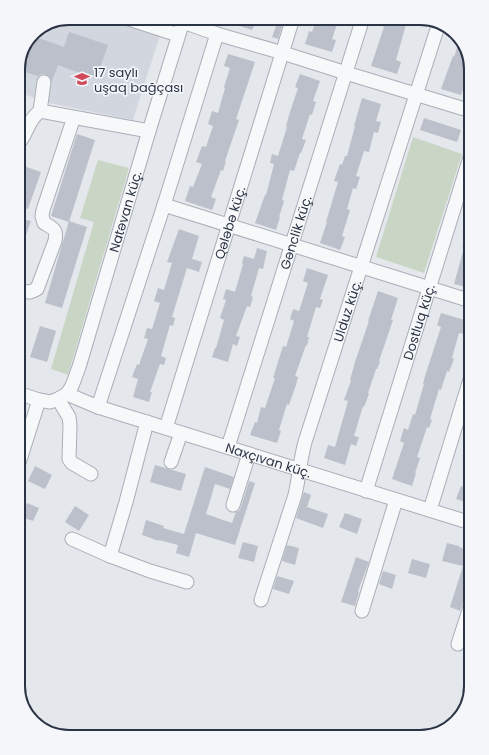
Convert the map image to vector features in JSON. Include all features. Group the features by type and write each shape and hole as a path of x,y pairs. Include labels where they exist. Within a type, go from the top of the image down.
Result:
{"street":[{"path":"147,25 178,35"},
{"name":"Natəvan küç.","path":"63,397 72,386 79,367 182,25"},
{"path":"196,25 217,34 464,109"},
{"name":"Qələbə küç.","path":"166,428 291,25"},
{"name":"Gənclik küç.","path":"228,447 361,25"},
{"name":"Ulduz küç.","path":"261,600 295,495 305,442 437,29"},
{"path":"98,407 164,205 217,34"},
{"path":"25,132 30,121 40,111 44,82"},
{"path":"40,111 149,131"},
{"path":"25,292 30,292 37,288 55,241 56,234 54,228 44,223 42,216 73,120"},
{"name":"Dostluq küç.","path":"366,490 464,177"},
{"path":"164,205 464,300"},
{"name":"Naxçıvan küç.","path":"25,395 50,402 63,397 98,407 464,521"},
{"path":"63,397 70,425 69,459 72,463 91,474"},
{"path":"430,510 464,399"},
{"path":"25,445 40,400"},
{"path":"110,556 147,422"},
{"path":"171,462 181,433"},
{"path":"233,505 249,454"},
{"path":"362,611 396,500"},
{"path":"72,539 110,556 150,571 187,582"},
{"path":"458,644 464,626"}],"shaded area":[{"name":"17 saylı uşaq bağçası","path":"69,25 129,25 160,35 133,120 49,103 25,94 26,58 32,45 45,32 52,28"}],"green space":[{"path":"413,137 462,154 424,273 376,257"},
{"path":"98,160 129,168 68,375 51,369 94,222 80,218"}],"building":[{"path":"237,25 254,25 252,30"},
{"path":"276,25 283,25 278,39 272,37"},
{"path":"314,25 337,25 332,39 336,40 332,52 305,44 309,31 312,32"},
{"path":"384,25 406,25 396,60 401,62 397,74 371,66"},
{"path":"69,32 108,45 96,79 58,65 52,81 49,76 45,74 38,76 25,72 28,52 38,38 64,47"},
{"path":"458,46 464,63 464,87 461,95 441,89 453,56 454,57"},
{"path":"228,54 255,62 236,119 239,120 223,171 221,170 211,197 216,199 212,210 185,201 190,186 193,187 202,164 196,162 202,146 206,147 213,126 208,124 212,111 218,113 230,68 224,66"},
{"path":"300,74 320,81 313,101 316,102 312,115 310,114 302,139 306,140 294,171 290,170 282,200 284,201 276,230 255,223 266,195 274,164 270,163 272,154 278,156 298,88 295,87"},
{"path":"362,98 381,104 376,121 381,122 378,133 374,132 369,152 364,151 356,176 360,177 356,189 353,188 347,209 350,210 342,236 345,237 340,250 320,243 338,182 334,181 340,164 342,165 345,156 347,156"},
{"path":"424,118 461,130 457,142 420,130"},
{"path":"77,134 95,140 69,222 51,216"},
{"path":"25,166 41,172 28,209 25,208"},
{"path":"25,220 31,221 25,238"},
{"path":"69,221 87,227 62,308 45,303"},
{"path":"179,229 199,236 192,259 202,262 199,272 187,268 172,317 175,318 173,326 170,325 161,356 166,358 164,365 160,364 150,392 152,392 149,402 133,397 138,379 132,377 137,364 139,365 148,339 144,338 147,328 152,329 160,303 154,301 158,288 164,290 172,263 167,262"},
{"path":"257,248 267,251 263,269 259,268 251,296 253,297 250,307 247,306 236,336 240,337 237,346 233,344 228,362 212,357 224,320 220,318 226,300 223,299 226,289 235,292 244,256 254,259"},
{"path":"464,248 464,286 454,284"},
{"path":"307,268 328,275 320,299 323,300 320,308 316,307 307,337 309,337 307,346 306,345 295,376 298,377 296,385 289,405 287,404 279,430 281,431 277,443 250,435 255,422 257,423 261,407 265,408 275,378 273,378 283,346 286,347 294,321 290,319 293,309 299,311 308,283 303,281"},
{"path":"378,291 398,298 391,320 393,320 379,361 380,362 376,369 364,407 363,406 354,436 359,437 356,446 351,444 345,465 324,458 328,445 335,447 348,401 344,400"},
{"path":"441,313 464,320 464,334 459,333 452,358 454,359 449,372 447,371 441,390 439,389 430,419 432,420 429,428 427,427 417,457 420,458 412,486 392,479 404,443 400,441 404,428 408,430 413,414 415,415 425,376 441,327 437,325"},
{"path":"40,326 56,331 47,362 30,357"},
{"path":"155,465 186,474 181,491 150,482"},
{"path":"35,466 52,475 45,489 28,481"},
{"path":"205,467 234,477 230,489 215,484 206,514 232,523 236,512 239,511 241,507 249,481 255,483 235,545 196,533 189,557 176,553 178,545 159,541 142,535 146,520 164,526 163,528 184,534"},
{"path":"461,486 464,487 464,502 456,499"},
{"path":"304,492 311,495 307,507 328,514 323,528 296,518"},
{"path":"27,503 39,508 33,521 25,518 25,508"},
{"path":"75,506 89,515 79,531 65,522"},
{"path":"345,513 362,519 357,534 339,527"},
{"path":"243,542 258,546 254,562 238,558"},
{"path":"447,543 464,549 464,601 460,611 450,607 463,566 442,561"},
{"path":"287,545 299,548 295,565 282,561"},
{"path":"356,557 369,562 358,591 355,606 341,602"},
{"path":"412,559 430,564 426,578 408,573"},
{"path":"383,571 396,575 392,589 379,584"},
{"path":"277,576 294,581 289,594 273,589"}],"place":[{"name":"17 saylı uşaq bağçası","path":"82,79"}]}
